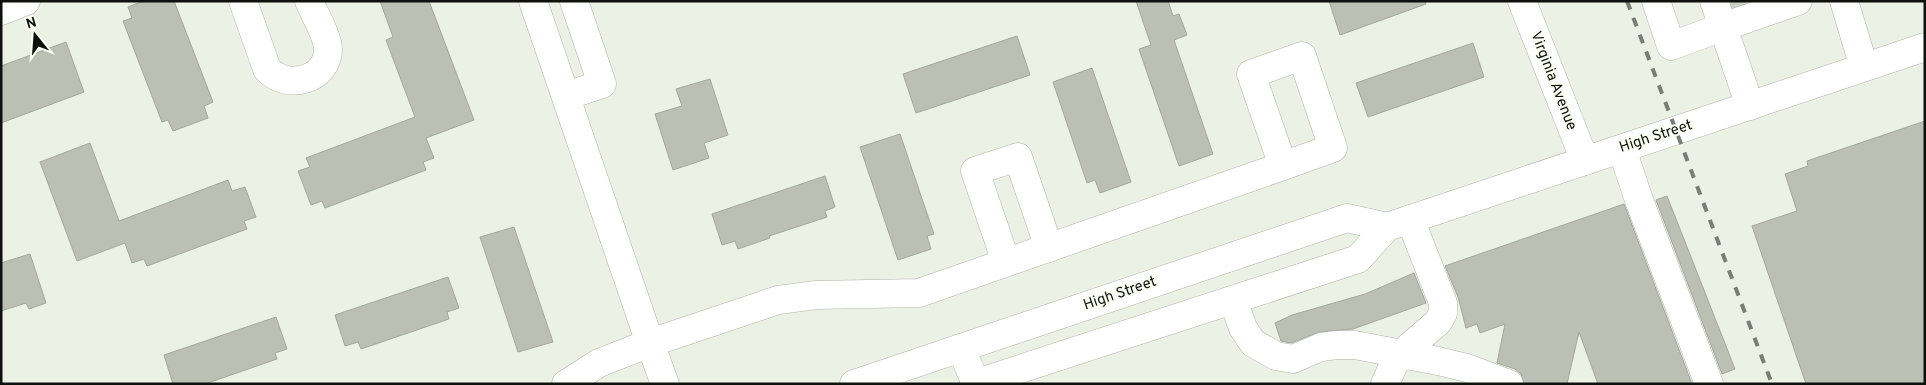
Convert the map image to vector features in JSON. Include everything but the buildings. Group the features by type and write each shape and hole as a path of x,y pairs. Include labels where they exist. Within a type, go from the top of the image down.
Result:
{"main road":[{"path":"243,1 267,69 273,76 285,81 298,82 313,75 322,67 327,58 328,46 309,1"},
{"path":"533,1 665,384"},
{"path":"566,96 602,84 574,1"},
{"name":"Virginia Avenue","path":"1522,1 1585,161"},
{"path":"1656,1 1671,46 1716,30 1770,6 1798,1"},
{"path":"1698,1 1716,30 1750,106"},
{"path":"1714,1 1716,30"},
{"path":"1844,1 1864,67"},
{"name":"High Street","path":"975,384 1358,259 1399,223 1925,47"},
{"path":"1622,148 1639,200 1709,384"},
{"path":"1006,262 975,171 1018,157 1049,248"},
{"path":"566,384 599,363 650,343 778,300 816,296 919,293 1282,166"},
{"name":"High Street","path":"854,384 1347,218 1399,223"},
{"path":"1385,384 1394,364 1438,322 1443,313 1443,303 1399,223"},
{"path":"1233,300 1243,328 1253,343 1276,356 1293,359 1337,344 1354,345 1467,368 1509,384"},
{"path":"961,348 975,384"}],"tunnel":[{"path":"1731,1 1738,22"}],"railway":[{"path":"1627,1 1772,384"}]}
